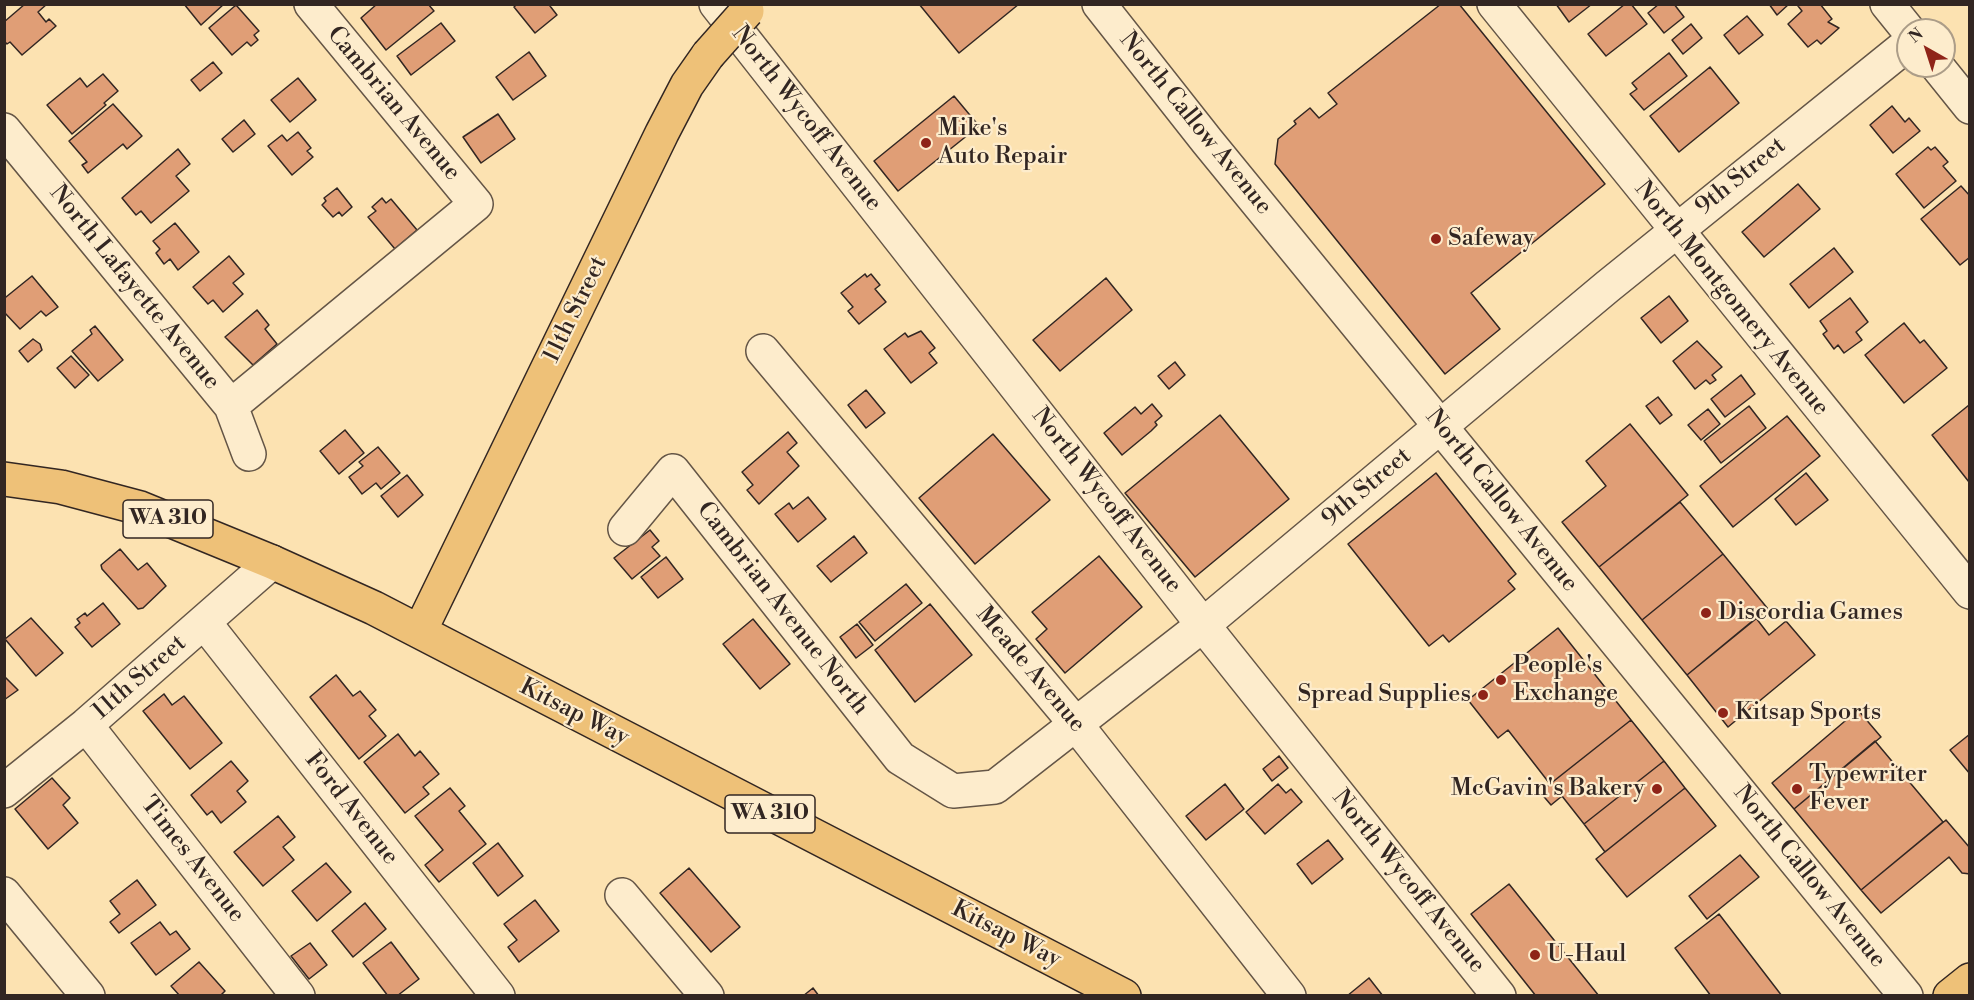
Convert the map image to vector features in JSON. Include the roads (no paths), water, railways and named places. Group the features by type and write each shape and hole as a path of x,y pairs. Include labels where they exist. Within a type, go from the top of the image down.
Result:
{"main road":[{"name":"11th Street","path":"420,631 687,85 708,55 751,8"},
{"name":"Kitsap Way","path":"4,479 61,487 140,508 272,562 420,631 1123,995"},
{"path":"1950,996 1970,980"}],"street":[{"name":"Cambrian Avenue","path":"231,406 476,204 311,4"},
{"name":"North Wycoff Avenue","path":"716,4 1203,625 1499,996"},
{"name":"North Callow Avenue","path":"1100,4 1906,996"},
{"name":"North Montgomery Avenue","path":"1494,4 1970,592"},
{"path":"1887,4 1898,18"},
{"name":"9th Street","path":"953,791 995,787 1203,625 1676,230 1896,54"},
{"path":"1947,78 1970,107"},
{"name":"North Lafayette Avenue","path":"4,130 231,406 249,454"},
{"name":"Meade Avenue","path":"763,351 1075,723 1289,996"},
{"name":"Cambrian Avenue North","path":"625,529 672,471 900,758 953,791"},
{"name":"11th Street","path":"4,791 86,725 272,562"},
{"name":"Ford Avenue","path":"204,622 498,996"},
{"name":"Times Avenue","path":"86,725 298,996"},
{"path":"4,894 88,996"},
{"path":"622,895 707,996"}],"place":[{"name":"Mike's Auto Repair","path":"926,143"},
{"name":"Safeway","path":"1436,239"},
{"name":"Discordia Games","path":"1706,613"},
{"name":"People's Exchange","path":"1501,680"},
{"name":"Spread Supplies","path":"1483,695"},
{"name":"Kitsap Sports","path":"1723,713"},
{"name":"McGavin's Bakery","path":"1657,789"},
{"name":"Typewriter Fever","path":"1797,789"},
{"name":"U-Haul","path":"1535,955"}]}
